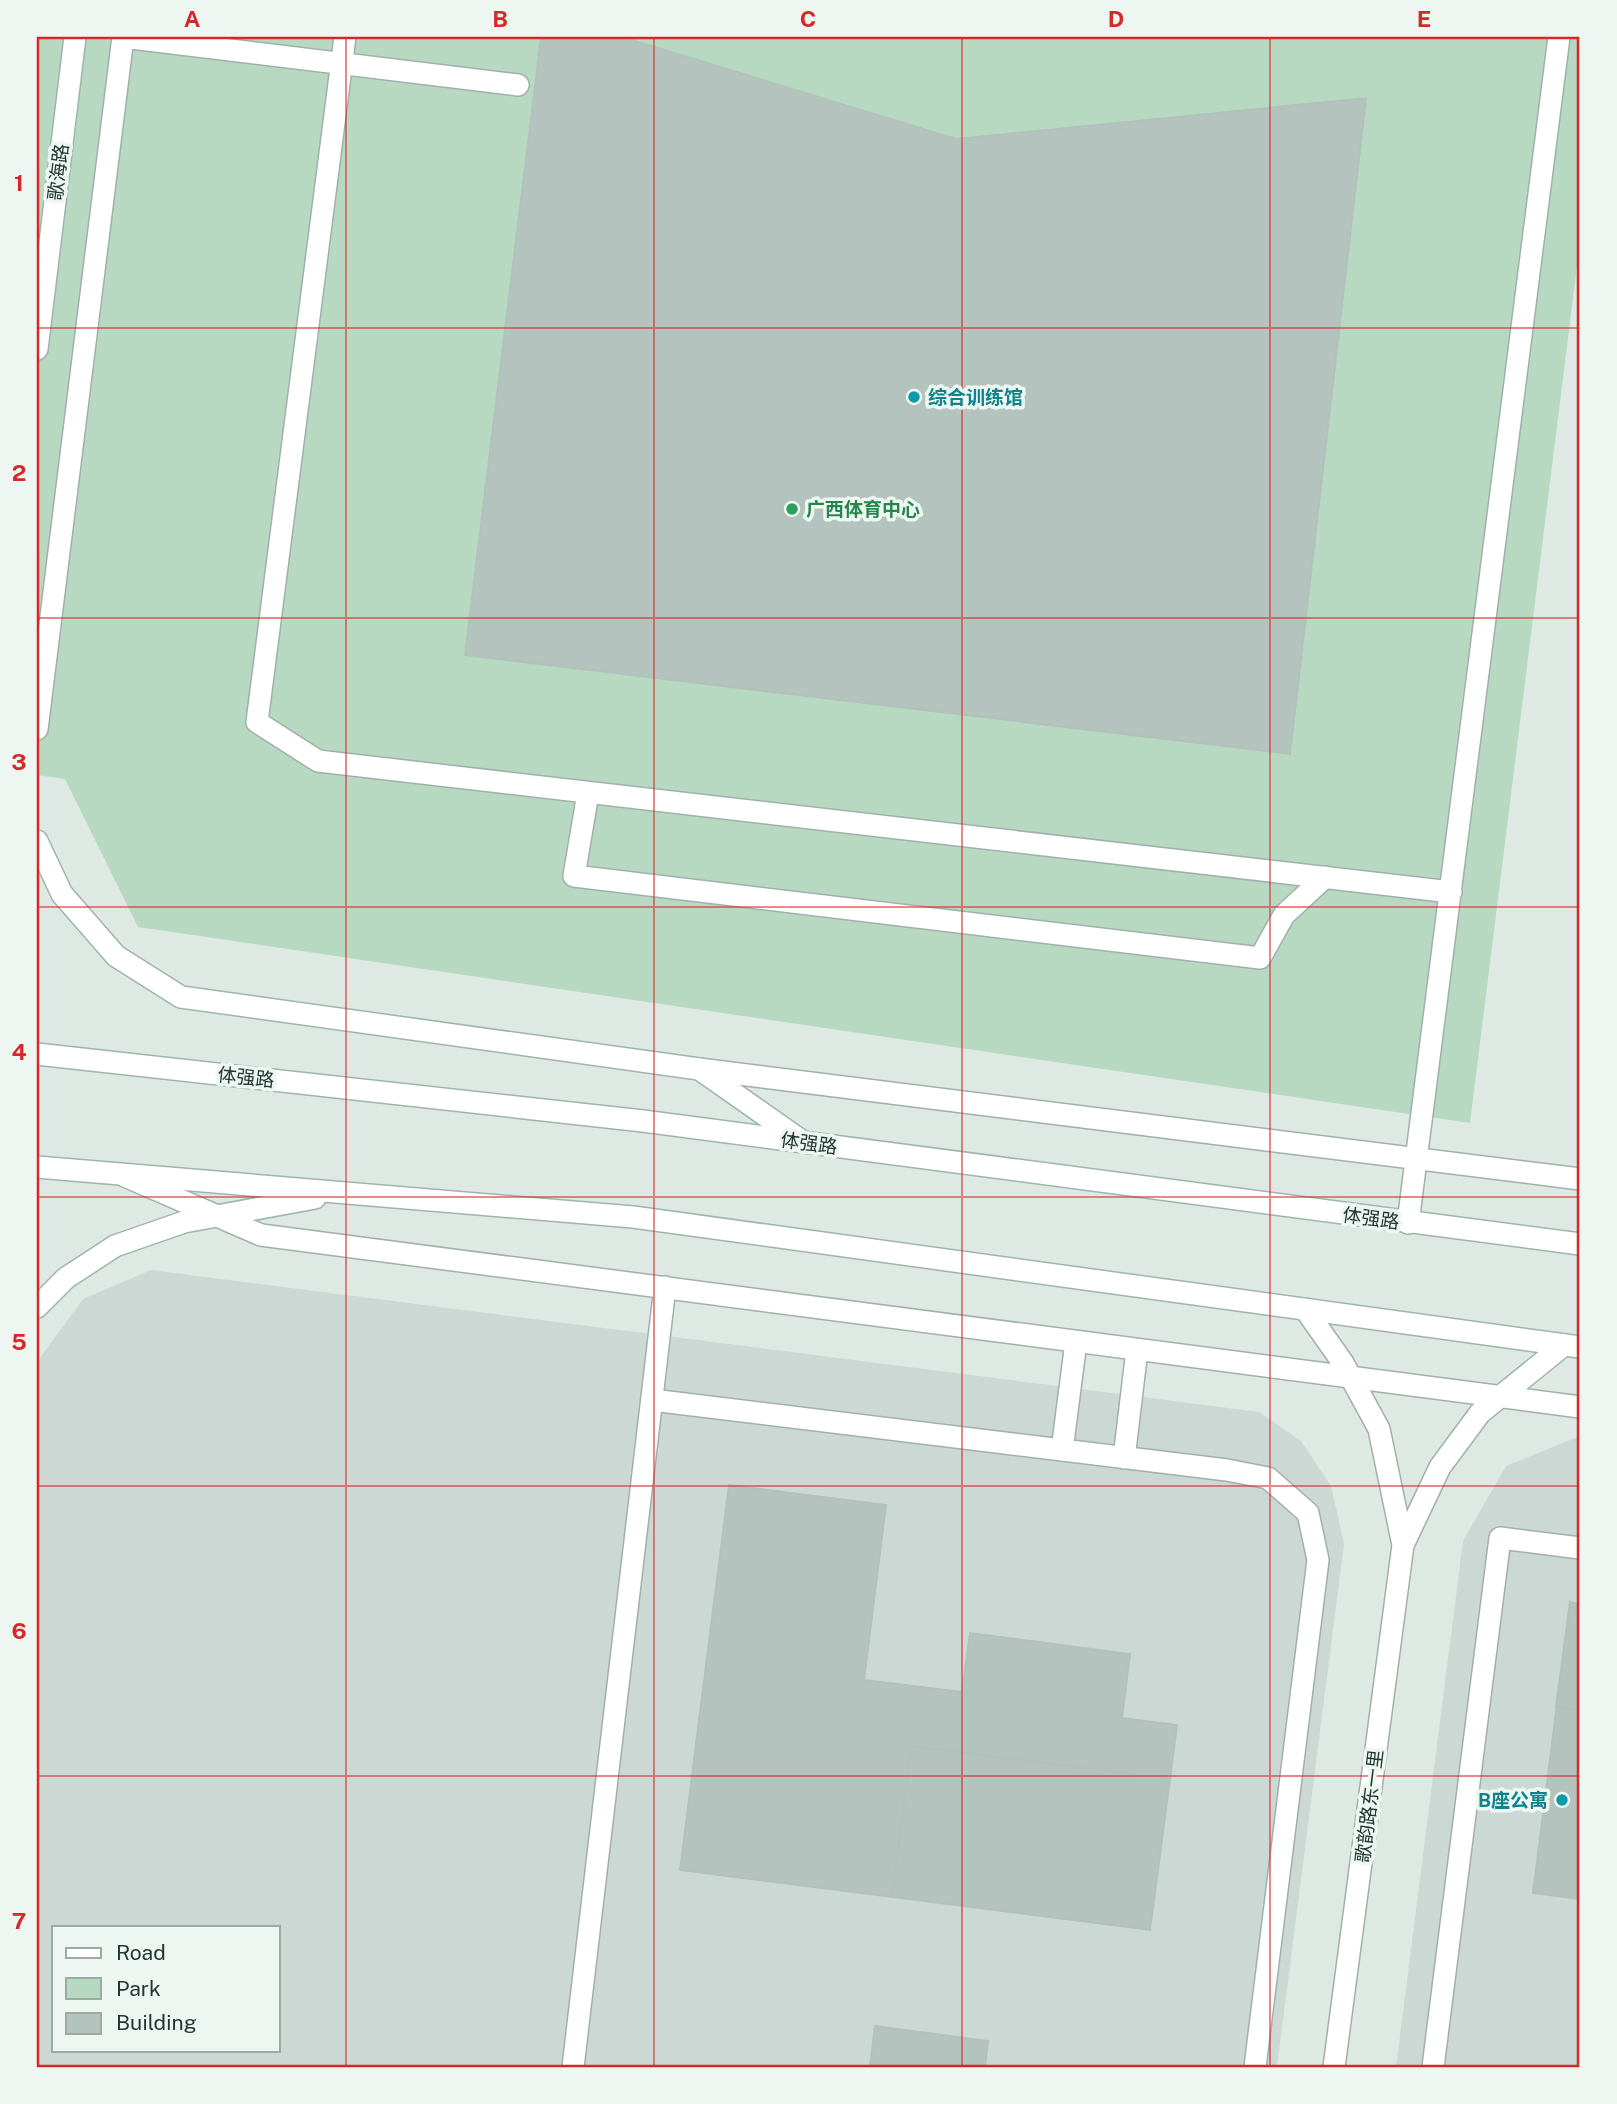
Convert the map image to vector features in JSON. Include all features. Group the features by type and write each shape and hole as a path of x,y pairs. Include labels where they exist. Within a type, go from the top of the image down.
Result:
{"main road":[{"name":"歌海路","path":"37,349 75,37"},
{"path":"37,729 123,37 518,85"},
{"path":"345,37 257,722 318,761 1451,892"},
{"path":"1408,1223 1559,37"},
{"path":"588,793 574,876 1259,958 1284,915 1325,877"},
{"path":"37,841 62,894 116,956 181,997 699,1069 1580,1179"},
{"name":"体强路","path":"37,1054 630,1119 1580,1244"},
{"path":"699,1069 804,1142"},
{"path":"37,1167 634,1217 1572,1346"},
{"path":"123,1175 261,1235 1580,1408"},
{"path":"37,1307 66,1278 115,1245 184,1222 342,1193"},
{"path":"573,2067 665,1287"},
{"name":"歌韵路东一里","path":"1305,1309 1352,1377 1379,1429 1403,1545"},
{"path":"1062,1450 1076,1342"},
{"name":"歌韵路东一里","path":"1334,2067 1403,1545 1440,1467 1480,1413 1572,1346"},
{"path":"1124,1458 1137,1350"},
{"path":"652,1400 1268,1478 1308,1513 1318,1560 1255,2067"},
{"path":"1433,2067 1500,1538 1580,1548"}],"shaded area":[{"path":"151,1270 1259,1412 1301,1441 1331,1486 1344,1544 1277,2067 37,2067 37,1362 83,1299"},
{"path":"1580,1436 1580,2067 1396,2067 1463,1541 1506,1466"}],"green space":[{"name":"广西体育中心","path":"37,37 1580,37 1580,242 1470,1123 138,927 65,779 37,775"}],"building":[{"name":"综合训练馆","path":"541,37 622,37 956,139 1366,98 1290,754 465,655"},
{"path":"729,1485 886,1505 864,1680 962,1692 970,1633 1130,1654 1122,1718 1177,1725 1170,1779 911,1746 892,1897 680,1870"},
{"path":"1570,1602 1580,1604 1580,1711 1556,1707"},
{"name":"B座公寓","path":"1570,1602 1580,1604 1580,1899 1533,1893"},
{"path":"911,1746 1170,1779 1150,1930 892,1897"},
{"path":"875,2026 988,2041 985,2067 870,2067"}],"place":[{"name":"综合训练馆","path":"914,397"},
{"name":"广西体育中心","path":"792,509"},
{"name":"B座公寓","path":"1562,1800"}]}
